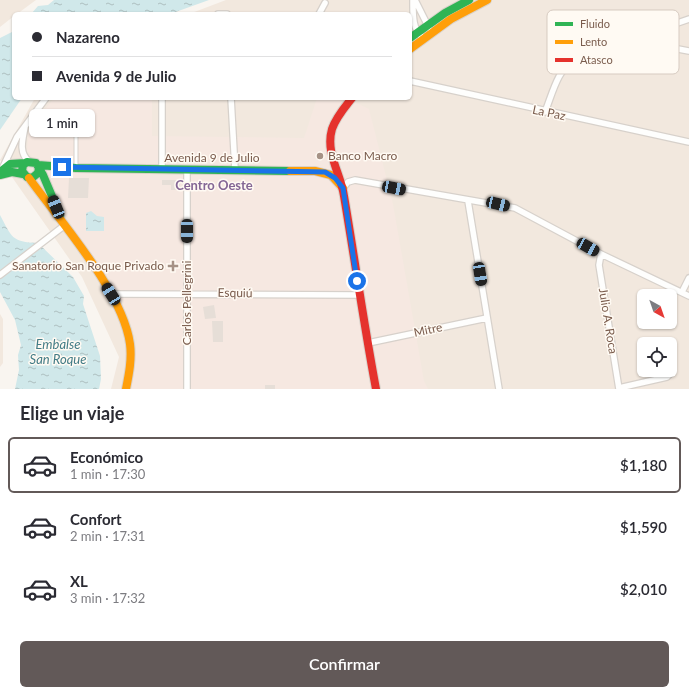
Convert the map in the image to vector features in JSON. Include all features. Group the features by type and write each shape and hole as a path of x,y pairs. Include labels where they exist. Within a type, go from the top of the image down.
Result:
{"main road":[{"path":"412,47 423,35 428,24 469,0"},
{"path":"412,38 423,35 487,0"},
{"path":"350,100 339,115 332,129 331,155 343,188 359,295 376,389"},
{"path":"315,171 325,166 331,155"},
{"path":"0,172 7,166 16,163 37,175 38,166"},
{"path":"38,166 65,225 111,294 125,323 130,343 126,389"},
{"name":"Avenida 9 de Julio","path":"26,169 38,166 76,168 315,171 331,175 343,188"},
{"path":"0,172 12,172 26,169"},
{"path":"26,169 52,211 65,225"}],"street":[{"path":"414,0 428,24 423,35"},
{"path":"414,0 414,19 423,35"},
{"path":"320,12 325,3"},
{"path":"679,23 689,19"},
{"path":"679,49 689,51"},
{"path":"545,112 559,74"},
{"name":"La Paz","path":"412,81 545,112 689,142"},
{"path":"0,172 8,159 11,147 25,125 44,100"},
{"path":"162,100 162,169"},
{"path":"231,100 235,169"},
{"path":"25,125 22,148 26,169"},
{"path":"11,147 13,158 16,163"},
{"name":"Carlos Pellegrini","path":"187,170 187,389"},
{"path":"343,188 348,182 355,180 468,201 498,204 522,211 601,254 689,296"},
{"path":"468,201 499,389"},
{"path":"0,275 65,225"},
{"name":"Julio A. Roca","path":"601,254 599,265 619,389"},
{"path":"682,292 689,278"},
{"name":"Esquiú","path":"111,294 188,293 359,295"},
{"name":"Mitre","path":"368,343 487,318"},
{"path":"619,389 667,377"}],"lane":[{"path":"76,125 76,168"}],"shaded area":[{"path":"0,0 36,0 20,12 12,12 12,18 0,27"},
{"path":"226,0 689,0 689,389 111,389 119,357 82,277 0,160 34,100 412,100 412,12 194,12"},
{"path":"52,100 152,100 152,136 304,138 316,100 350,100 369,109 393,204 424,381 428,389 130,389 137,339 121,300 74,230 47,173 27,151 29,130"},
{"path":"0,314 3,319 3,363 0,367"}],"water":[{"path":"54,0 209,0 176,12 33,12 38,6 48,5"},
{"path":"12,32 12,100 21,100 0,130 0,38"},
{"path":"91,211 97,216 104,217 104,231 86,231 86,213"},
{"name":"Embalse San Roque","path":"0,215 13,237 17,240 38,243 73,277 84,296 83,304 100,356 101,379 99,389 15,389 19,370 18,355 21,345 15,320 0,292"}],"building":[{"path":"69,178 89,178 88,198 68,198"},
{"path":"162,180 180,180 180,190 171,190 171,185 162,185"},
{"path":"214,305 216,318 205,319 203,307"},
{"path":"212,321 223,321 223,342 213,342"},
{"path":"265,385 275,385 275,389 265,389"}],"traffic: fast":[{"path":"412,37 445,13 469,0"},
{"path":"39,168 38,173 32,178 27,177 22,171 23,165 27,162 36,163 43,175 60,215"},
{"path":"0,172 10,164 25,163"},
{"path":"38,165 76,168 290,171"},
{"path":"0,175 12,172 23,174"}],"traffic: slow":[{"path":"412,48 451,19 487,0"},
{"path":"290,171 315,171 331,175 343,188"},
{"path":"29,178 73,236 116,302 125,324 131,350 126,389"}],"traffic: jam":[{"path":"350,100 341,112 332,129 330,146 344,196 376,389"}],"place":[{"name":"Banco Macro","path":"320,156"},
{"name":"Sanatorio San Roque Privado","path":"173,266"}],"district":[{"name":"Centro Oeste","path":"214,185"}],"route":[{"path":"62,167 187,170 235,169 325,172 335,178 343,188 357,281"}]}
